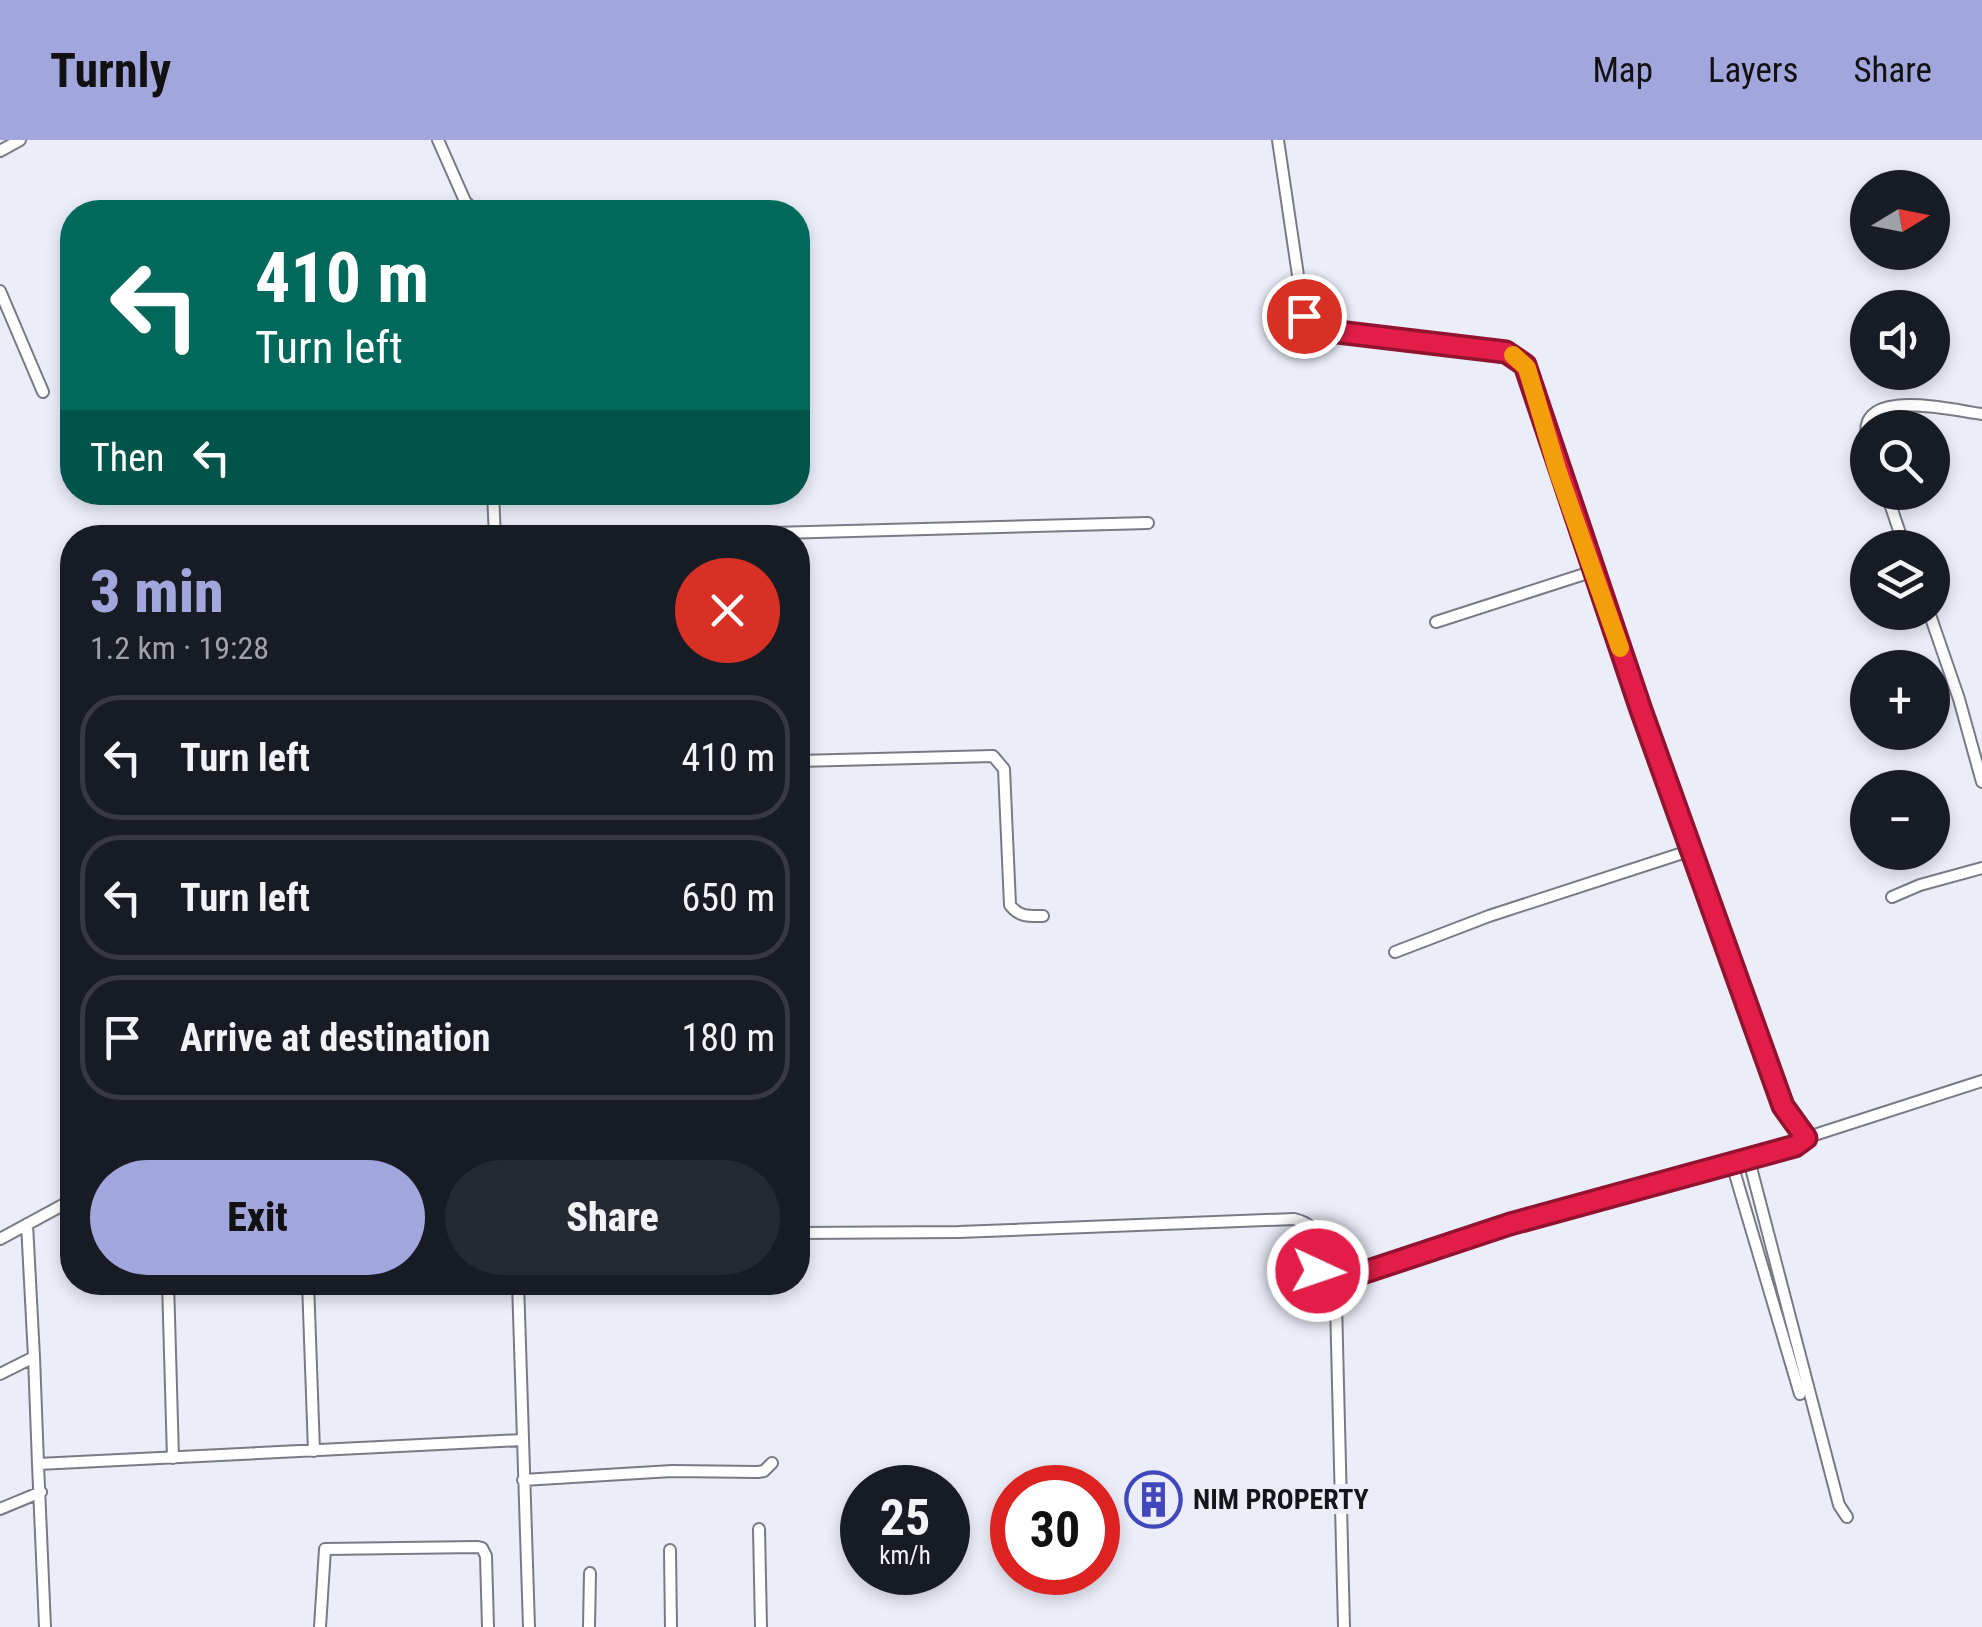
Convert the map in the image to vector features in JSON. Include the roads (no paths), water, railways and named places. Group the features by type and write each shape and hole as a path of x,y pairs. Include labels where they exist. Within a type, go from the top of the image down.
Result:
{"street":[{"path":"0,151 20,140"},
{"path":"438,140 465,200"},
{"path":"1278,140 1304,316 1321,330 1506,352 1527,368 1558,472 1783,1106 1806,1138"},
{"path":"0,291 43,392"},
{"path":"1877,410 1904,405 1947,410"},
{"path":"1950,410 1982,414"},
{"path":"810,532 1148,523"},
{"path":"1436,622 1594,571"},
{"path":"1935,630 1982,782"},
{"path":"810,761 994,756 1004,769 1010,905 1024,916 1043,916"},
{"path":"1395,952 1489,916 1692,850"},
{"path":"1892,897 1982,868"},
{"path":"1329,1284 1450,1242 1795,1146 1806,1138 1982,1080"},
{"path":"1748,1160 1839,1505 1847,1517"},
{"path":"1732,1164 1800,1394"},
{"path":"0,1239 60,1206"},
{"path":"810,1233 1299,1220 1313,1231 1318,1271 1329,1284 1336,1303 1344,1627"},
{"path":"26,1224 45,1627"},
{"path":"168,1295 173,1458"},
{"path":"308,1295 314,1451"},
{"path":"518,1295 528,1627"},
{"path":"0,1374 34,1357"},
{"path":"38,1464 522,1440"},
{"path":"524,1480 758,1472 772,1463"},
{"path":"0,1510 41,1492"},
{"path":"758,1528 760,1627"},
{"path":"320,1627 325,1550 478,1547 486,1556 488,1627"},
{"path":"670,1550 671,1627"},
{"path":"588,1627 590,1572"}],"place":[{"name":"NIM PROPERTY","path":"1154,1499"}]}
